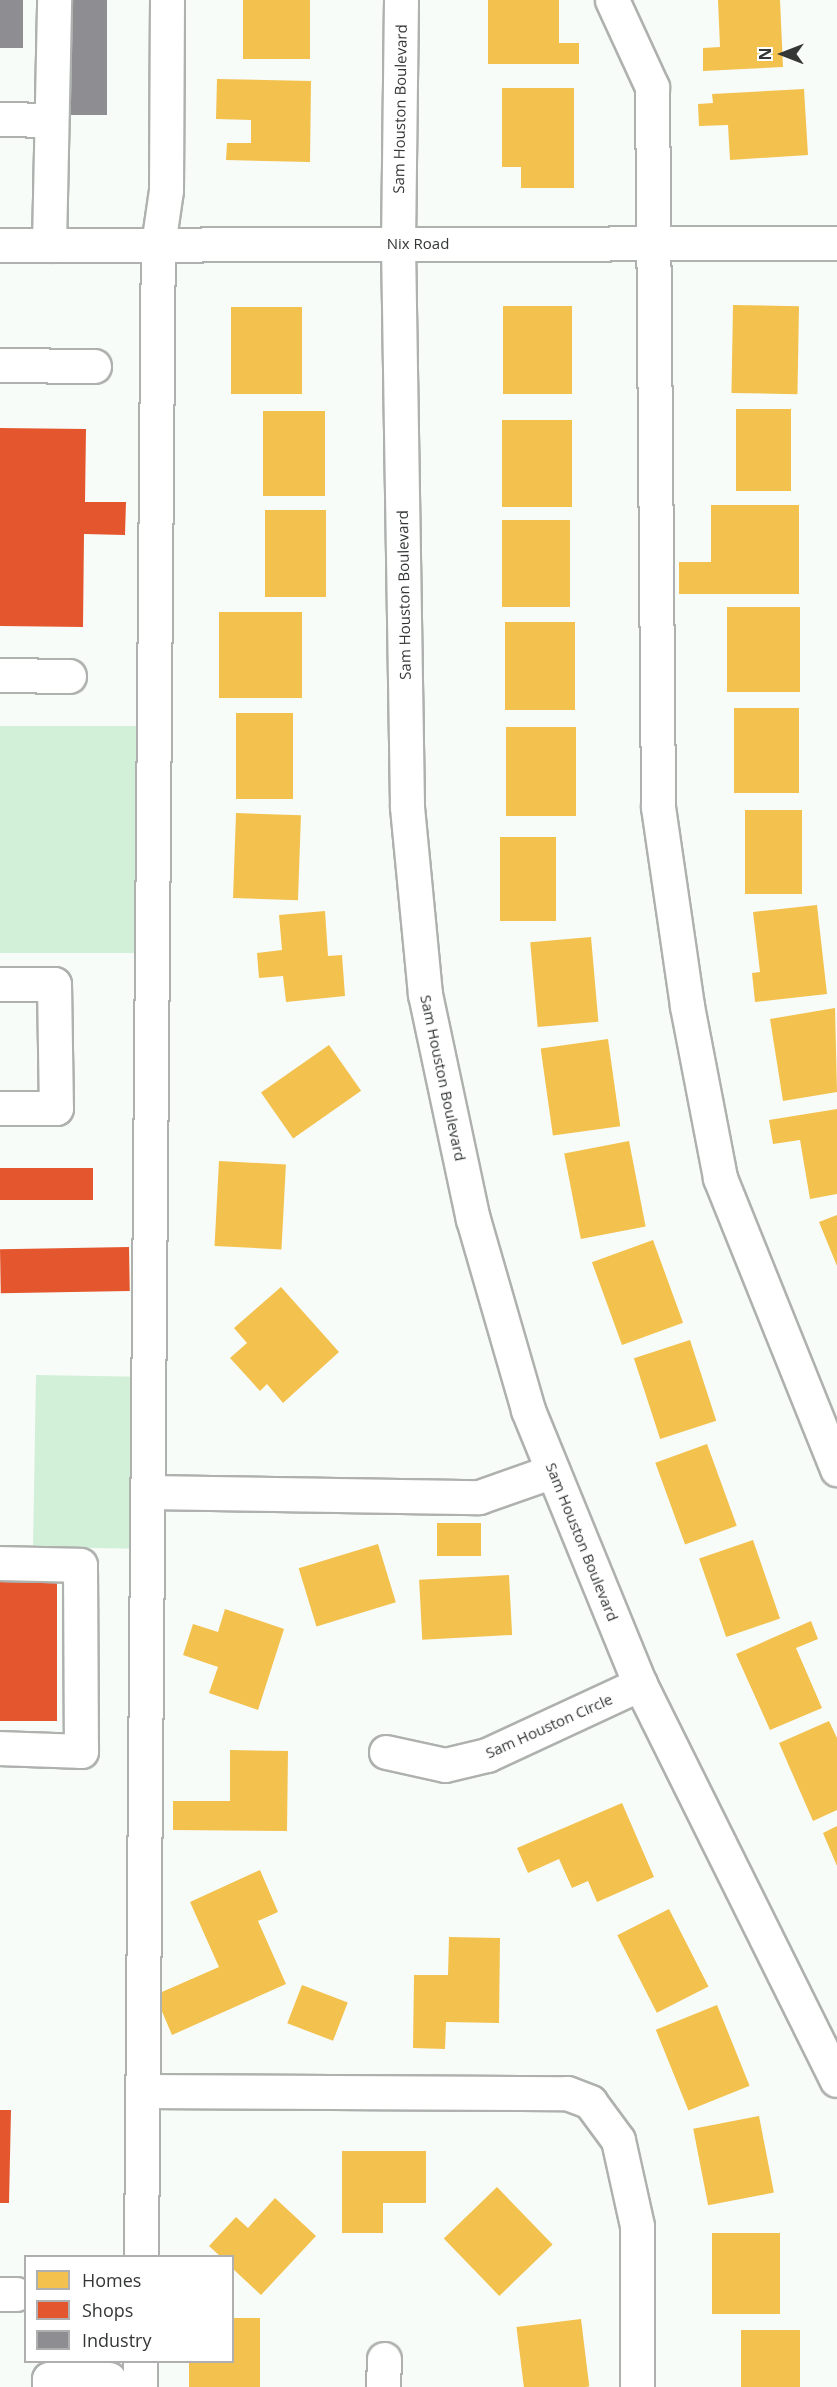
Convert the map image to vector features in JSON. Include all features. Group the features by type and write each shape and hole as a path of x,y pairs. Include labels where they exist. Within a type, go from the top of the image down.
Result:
{"street":[{"path":"49,245 54,0"},
{"path":"141,2255 158,245 166,190 167,0"},
{"name":"Sam Houston Boulevard","path":"401,0 398,244 407,807 425,994 473,1219 528,1410 640,1684 837,2080"},
{"path":"612,0 652,87 658,807 687,1006 720,1178 837,1469"},
{"path":"0,119 51,120"},
{"name":"Nix Road","path":"0,245 837,243"},
{"path":"0,365 94,366"},
{"path":"0,675 69,676"},
{"path":"0,984 54,984 56,1108 0,1108"},
{"path":"148,1492 479,1497 553,1471"},
{"path":"0,1563 80,1565 81,1751 0,1748"},
{"name":"Sam Houston Circle","path":"386,1752 445,1764 487,1755 640,1684"},
{"path":"142,2091 567,2093 590,2102 618,2140 637,2226 638,2387"},
{"path":"140,2363 140,2387"},
{"path":"49,2387 49,2379 115,2376"}],"green space":[{"path":"0,726 143,726 143,953 0,953"},
{"path":"36,1375 138,1377 135,1549 33,1547"}],"building: Homes":[{"path":"243,0 310,0 310,59 243,59"},
{"path":"488,0 559,0 559,43 579,43 579,64 488,64"},
{"path":"718,0 780,0 783,67 703,71 703,48 720,47"},
{"path":"217,79 311,81 310,162 226,160 227,143 251,143 251,120 216,119"},
{"path":"502,88 574,88 574,188 521,188 521,167 502,167"},
{"path":"804,89 808,155 730,160 728,125 699,126 698,104 713,103 712,94"},
{"path":"733,305 799,306 797,394 731,393"},
{"path":"503,306 572,306 572,394 503,394"},
{"path":"231,307 302,307 302,394 231,394"},
{"path":"736,409 791,409 791,491 736,491"},
{"path":"263,411 325,411 325,496 263,496"},
{"path":"502,420 572,420 572,507 502,507"},
{"path":"711,505 799,505 799,594 679,594 679,562 711,562"},
{"path":"265,510 326,510 326,597 265,597"},
{"path":"502,520 570,520 570,607 502,607"},
{"path":"727,607 800,607 800,692 727,692"},
{"path":"219,612 302,612 302,698 219,698"},
{"path":"505,622 575,622 575,710 505,710"},
{"path":"734,708 799,708 799,793 734,793"},
{"path":"236,713 293,713 293,799 236,799"},
{"path":"506,727 576,727 576,816 506,816"},
{"path":"745,810 802,810 802,894 745,894"},
{"path":"236,813 301,815 298,900 233,898"},
{"path":"500,837 556,837 556,921 500,921"},
{"path":"817,905 827,994 755,1002 752,973 760,972 753,912"},
{"path":"325,911 328,956 342,955 345,996 286,1002 283,976 259,978 257,953 282,950 279,915"},
{"path":"591,937 598,1022 538,1027 530,942"},
{"path":"835,1008 837,1092 783,1101 770,1019"},
{"path":"608,1039 620,1126 553,1136 541,1048"},
{"path":"329,1045 361,1091 293,1138 261,1093"},
{"path":"837,1109 837,1194 810,1199 800,1140 773,1144 769,1120"},
{"path":"629,1141 646,1226 581,1239 564,1154"},
{"path":"219,1161 286,1165 281,1249 215,1246"},
{"path":"837,1215 837,1266 819,1222"},
{"path":"653,1240 683,1323 622,1345 592,1262"},
{"path":"281,1287 339,1352 283,1403 267,1384 260,1391 230,1358 247,1343 234,1328"},
{"path":"690,1340 716,1421 660,1439 634,1358"},
{"path":"707,1444 737,1526 685,1545 655,1463"},
{"path":"437,1523 481,1523 481,1556 437,1556"},
{"path":"753,1540 780,1618 726,1637 699,1559"},
{"path":"378,1544 396,1602 316,1627 299,1568"},
{"path":"509,1575 512,1635 422,1640 419,1580"},
{"path":"225,1609 284,1629 258,1710 209,1693 218,1667 183,1655 193,1624 218,1632"},
{"path":"811,1621 818,1639 796,1648 822,1708 770,1730 736,1654"},
{"path":"829,1721 837,1738 837,1810 813,1821 779,1743"},
{"path":"230,1750 288,1751 287,1831 173,1830 173,1801 230,1801"},
{"path":"622,1803 654,1877 597,1902 588,1881 572,1888 559,1859 528,1873 517,1848"},
{"path":"837,1826 837,1866 823,1833"},
{"path":"260,1870 278,1912 258,1921 286,1984 172,2035 155,1995 219,1967 190,1902"},
{"path":"669,1909 708,1987 657,2013 617,1935"},
{"path":"449,1937 500,1938 499,2023 446,2022 445,2049 413,2048 414,1975 448,1975"},
{"path":"302,1985 348,2003 333,2041 287,2023"},
{"path":"717,2005 750,2086 688,2110 656,2030"},
{"path":"759,2116 774,2193 708,2205 693,2129"},
{"path":"342,2151 426,2151 426,2203 383,2203 383,2233 342,2233"},
{"path":"497,2187 553,2245 499,2296 444,2238"},
{"path":"275,2198 316,2236 261,2295 234,2270 234,2255 219,2255 209,2246 236,2217 248,2228"},
{"path":"712,2233 780,2233 780,2314 712,2314"},
{"path":"234,2318 260,2318 260,2387 189,2387 189,2363 234,2363"},
{"path":"581,2319 589,2386 524,2387 516,2327"},
{"path":"741,2330 800,2330 800,2387 741,2387"}],"building: Shops":[{"path":"0,428 86,429 85,502 126,502 125,535 84,534 83,627 0,626"},
{"path":"0,1168 93,1168 93,1200 0,1200"},
{"path":"129,1247 130,1291 1,1293 0,1249"},
{"path":"0,1578 57,1578 57,1721 0,1721"},
{"path":"0,2110 11,2110 9,2203 0,2203"}],"building: Industry":[{"path":"0,0 23,0 23,48 0,48"},
{"path":"70,0 107,0 107,115 70,115"}]}
